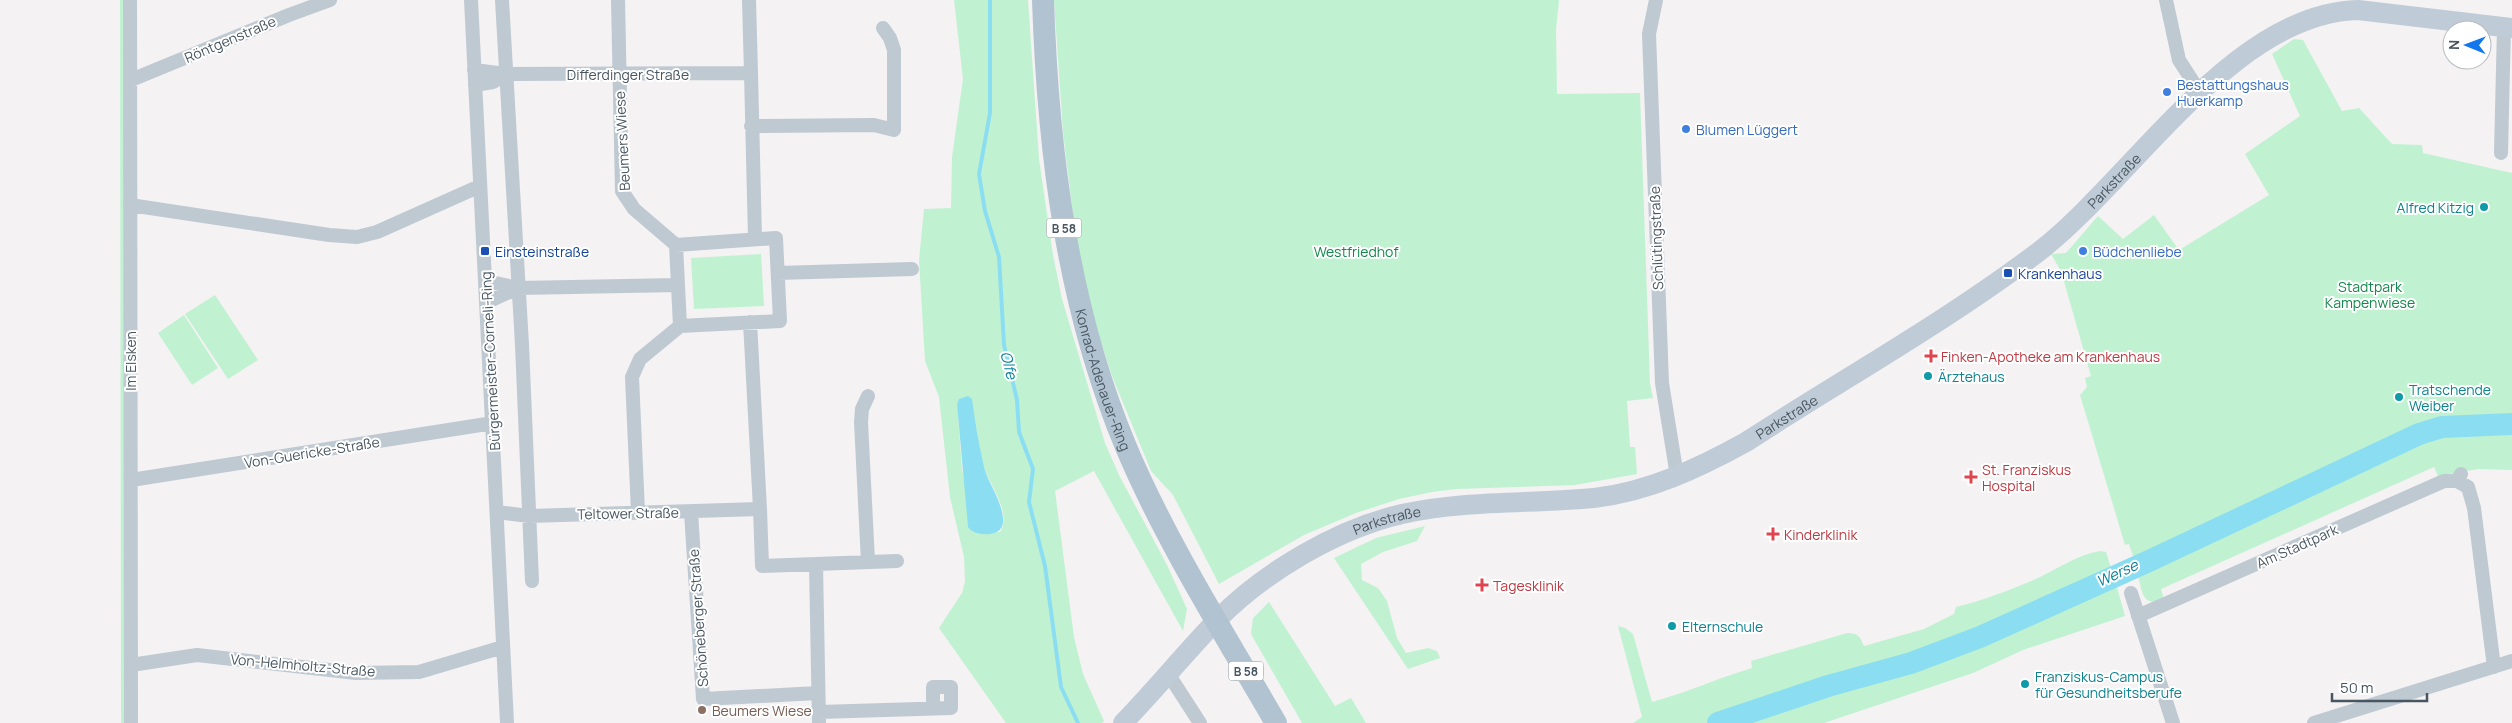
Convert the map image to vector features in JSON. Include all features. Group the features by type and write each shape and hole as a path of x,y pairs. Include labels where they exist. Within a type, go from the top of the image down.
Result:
{"main road":[{"name":"Konrad-Adenauer-Ring","path":"1044,0 1049,102 1061,209 1068,253 1092,346 1126,448 1160,516 1276,723"}],"street":[{"name":"Im Elsken","path":"130,0 131,723"},
{"name":"Röntgenstraße","path":"131,80 330,0"},
{"name":"Bürgermeister-Corneli-Ring","path":"471,0 498,512 507,723"},
{"path":"502,0 532,582"},
{"name":"Beumers Wiese","path":"618,0 618,75 622,191 634,209 676,245"},
{"path":"749,0 755,240"},
{"name":"Schlütingstraße","path":"1656,0 1650,44 1662,383 1677,476"},
{"path":"2166,0 2179,60 2199,91"},
{"name":"Parkstraße","path":"1123,723 1169,675 1217,620 1271,575 1309,550 1384,519 1459,504 1595,498 1638,489 1677,476 1712,460 1819,397 1953,312 2035,255 2082,214 2199,91 2270,36 2338,5 2358,10 2508,28"},
{"path":"751,126 874,125 894,130 894,50 890,38 883,28"},
{"path":"2501,153 2508,28"},
{"name":"Differdinger Straße","path":"474,70 506,74 751,73"},
{"name":"Differdinger Straße","path":"475,85 493,82 506,74"},
{"path":"130,205 329,235 357,237 392,227 480,186"},
{"path":"638,512 632,378 640,359 680,326 780,321 776,238 676,245 680,326"},
{"path":"778,273 912,269"},
{"path":"486,281 518,288 678,285"},
{"path":"487,302 518,288"},
{"path":"750,322 762,566 897,562"},
{"path":"868,396 862,409 861,422 868,562"},
{"name":"Von-Guericke-Straße","path":"130,480 493,423"},
{"name":"Am Stadtpark","path":"2138,616 2444,481 2459,478 2468,487 2473,501 2494,667"},
{"name":"Teltower Straße","path":"498,512 530,516 760,509"},
{"name":"Schöneberger Straße","path":"691,512 703,699 818,693"},
{"path":"816,564 819,718 933,708"},
{"path":"2131,593 2173,723"},
{"name":"Von-Helmholtz-Straße","path":"131,665 197,655 356,673 419,672 503,647"},
{"path":"2314,723 2512,661"},
{"path":"1169,675 1200,723"}],"green space":[{"path":"120,0 124,0 125,723 121,723"},
{"path":"954,0 1028,0 1039,159 1053,255 1062,299 1105,443 1119,475 1167,565 1187,609 1183,631 1094,471 1055,491 1074,637 1083,674 1104,721 1102,723 1006,723 939,628 962,593 965,581 964,557 950,497 939,397 925,361 919,260 924,209 951,208 952,157 963,79","holes":["958,416 976,427 983,465 1004,517 1000,532 975,532 962,469"]},
{"name":"Westfriedhof","path":"1054,0 1559,0 1556,30 1557,94 1640,93 1650,383 1653,398 1627,401 1630,447 1635,447 1637,474 1575,485 1456,489 1399,499 1356,513 1304,535 1219,584 1173,495 1151,471 1112,376 1093,318 1078,256 1063,132"},
{"name":"Stadtpark Kampenwiese","path":"2294,39 2303,40 2342,111 2359,108 2392,144 2422,145 2423,153 2512,173 2512,416 2441,420 2417,427 2134,559 2129,544 2125,545 2080,395 2087,387 2085,378 2091,376 2061,271 2051,254 2066,253 2098,216 2123,239 2154,215 2179,250 2269,195 2245,154 2300,116 2272,54"},
{"path":"761,254 764,306 694,309 691,258"},
{"path":"215,295 258,360 228,379 185,314"},
{"path":"184,315 218,368 192,385 158,333"},
{"path":"2484,430 2512,430 2512,470 2478,469 2438,476 2434,467 2161,589 2164,599 2151,601 2144,596 2137,572 2421,441 2442,434"},
{"path":"1425,526 1417,541 1383,552 1361,564 1362,580 1378,588 1387,601 1397,638 1406,653 1428,648 1437,651 1440,658 1408,669 1334,558 1376,538"},
{"path":"2100,551 2106,552 2111,568 1978,633 1911,659 1825,681 1720,716 1706,723 1633,723 1642,717 1618,626 1625,628 1633,634 1652,702 1752,668 1751,661 1847,633 1859,636 1864,646 1924,629 1954,614 1956,607 2009,590 2077,558"},
{"path":"2116,584 2125,616 2023,650 1973,673 1824,723 1733,723 1914,667 1983,641"},
{"path":"1269,602 1335,706 1351,698 1366,723 1302,723 1251,634 1253,618"}],"water":[{"path":"968,396 972,399 984,467 1002,511 1003,525 994,533 982,534 968,527 957,404 959,399"}],"waterway":[{"name":"Olfe","path":"990,0 990,113 979,174 985,211 999,257 1004,345 1017,400 1019,432 1033,469 1029,502 1045,566 1061,687 1078,723"},
{"name":"Werse","path":"1718,723 1828,686 1911,663 1980,637 2149,561 2419,434 2442,427 2512,424"}],"place":[{"name":"Bestattungshaus Huerkamp","path":"2167,92"},
{"name":"Blumen Lüggert","path":"1686,129"},
{"name":"Alfred Kitzig","path":"2484,207"},
{"name":"Einsteinstraße","path":"485,251"},
{"name":"Büdchenliebe","path":"2083,251"},
{"name":"Krankenhaus","path":"2008,273"},
{"name":"Finken-Apotheke am Krankenhaus","path":"1931,356"},
{"name":"Ärztehaus","path":"1928,376"},
{"name":"Tratschende Weiber","path":"2399,397"},
{"name":"St. Franziskus Hospital","path":"1971,477"},
{"name":"Kinderklinik","path":"1773,534"},
{"name":"Tagesklinik","path":"1482,585"},
{"name":"Elternschule","path":"1672,626"},
{"name":"Franziskus-Campus für Gesundheitsberufe","path":"2025,684"},
{"name":"Beumers Wiese","path":"702,710"}]}
